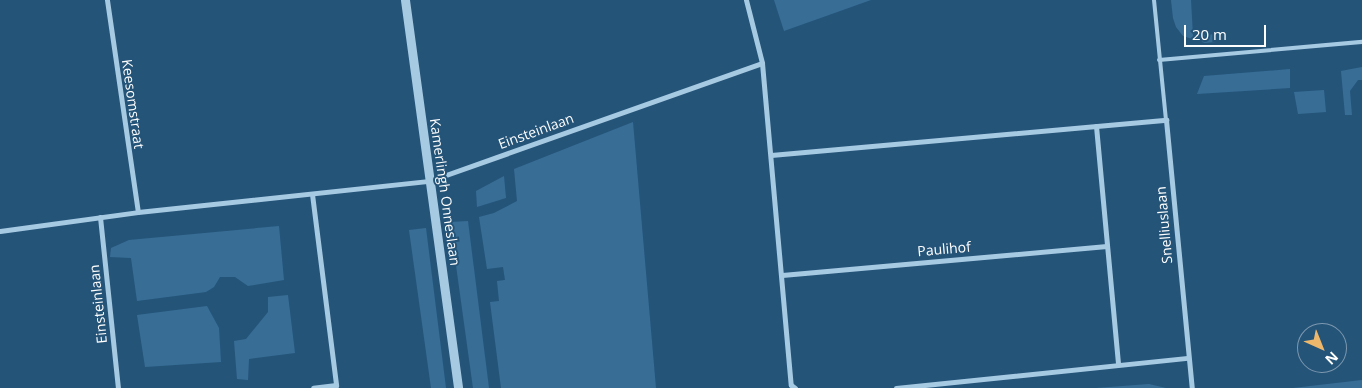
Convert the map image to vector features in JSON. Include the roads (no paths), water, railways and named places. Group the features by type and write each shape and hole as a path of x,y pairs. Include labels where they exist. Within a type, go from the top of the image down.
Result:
{"street":[{"name":"Keesomstraat","path":"107,0 138,212"},
{"name":"Kamerlingh Onneslaan","path":"405,0 458,388"},
{"path":"746,0 762,63 792,385 796,388"},
{"name":"Einsteinlaan","path":"0,231 138,212 429,181 762,63"},
{"path":"771,155 1166,120"},
{"name":"Snelliuslaan","path":"1166,120 1192,388"},
{"path":"1096,126 1118,364"},
{"path":"312,194 336,385 313,388"},
{"name":"Einsteinlaan","path":"100,217 118,388"},
{"name":"Paulihof","path":"782,275 1108,246"},
{"path":"896,388 1188,358"}],"lane":[{"name":"Snelliuslaan","path":"1154,0 1166,120"},
{"path":"1159,60 1362,42"}]}
